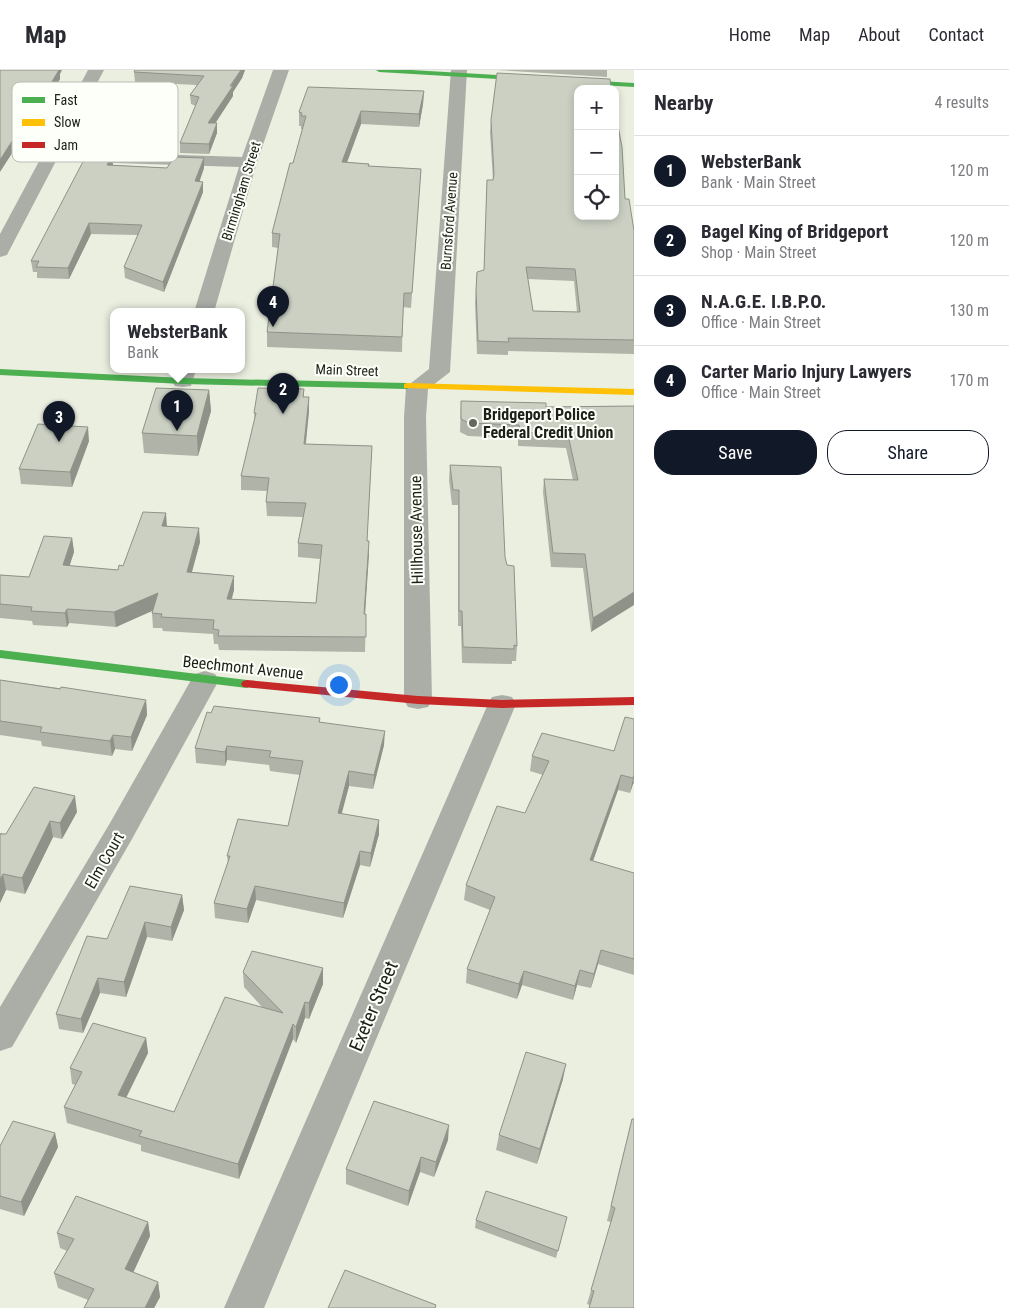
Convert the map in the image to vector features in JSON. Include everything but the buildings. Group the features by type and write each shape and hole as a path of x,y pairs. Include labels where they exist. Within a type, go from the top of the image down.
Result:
{"street":[{"path":"90,82 96,70"},
{"name":"Birmingham Street","path":"205,308 249,162 281,70"},
{"path":"379,70 459,72 634,85"},
{"name":"Burnsford Avenue","path":"416,380 447,373 459,72"},
{"path":"178,160 249,162"},
{"path":"0,251 48,162"},
{"name":"Main Street","path":"0,372 416,380 634,392"},
{"name":"Hillhouse Avenue","path":"416,380 414,442 418,700"},
{"name":"Beechmont Avenue","path":"0,654 205,680 418,700 502,704 634,701"},
{"name":"Elm Court","path":"0,1038 121,831 205,680"},
{"name":"Exeter Street","path":"244,1308 502,704"}],"traffic: fast":[{"path":"379,70 634,85"},
{"path":"0,372 183,381 407,386"},
{"path":"0,654 247,684"}],"traffic: slow":[{"path":"407,386 634,392"}],"traffic: jam":[{"path":"247,684 418,700 502,704 634,701"}],"place":[{"name":"Carter Mario Injury Lawyers","path":"273,327"},
{"name":"Bagel King of Bridgeport","path":"283,414"},
{"name":"Bridgeport Police Federal Credit Union","path":"473,423"},
{"name":"WebsterBank","path":"177,431"},
{"name":"N.A.G.E. I.B.P.O.","path":"59,442"}]}
